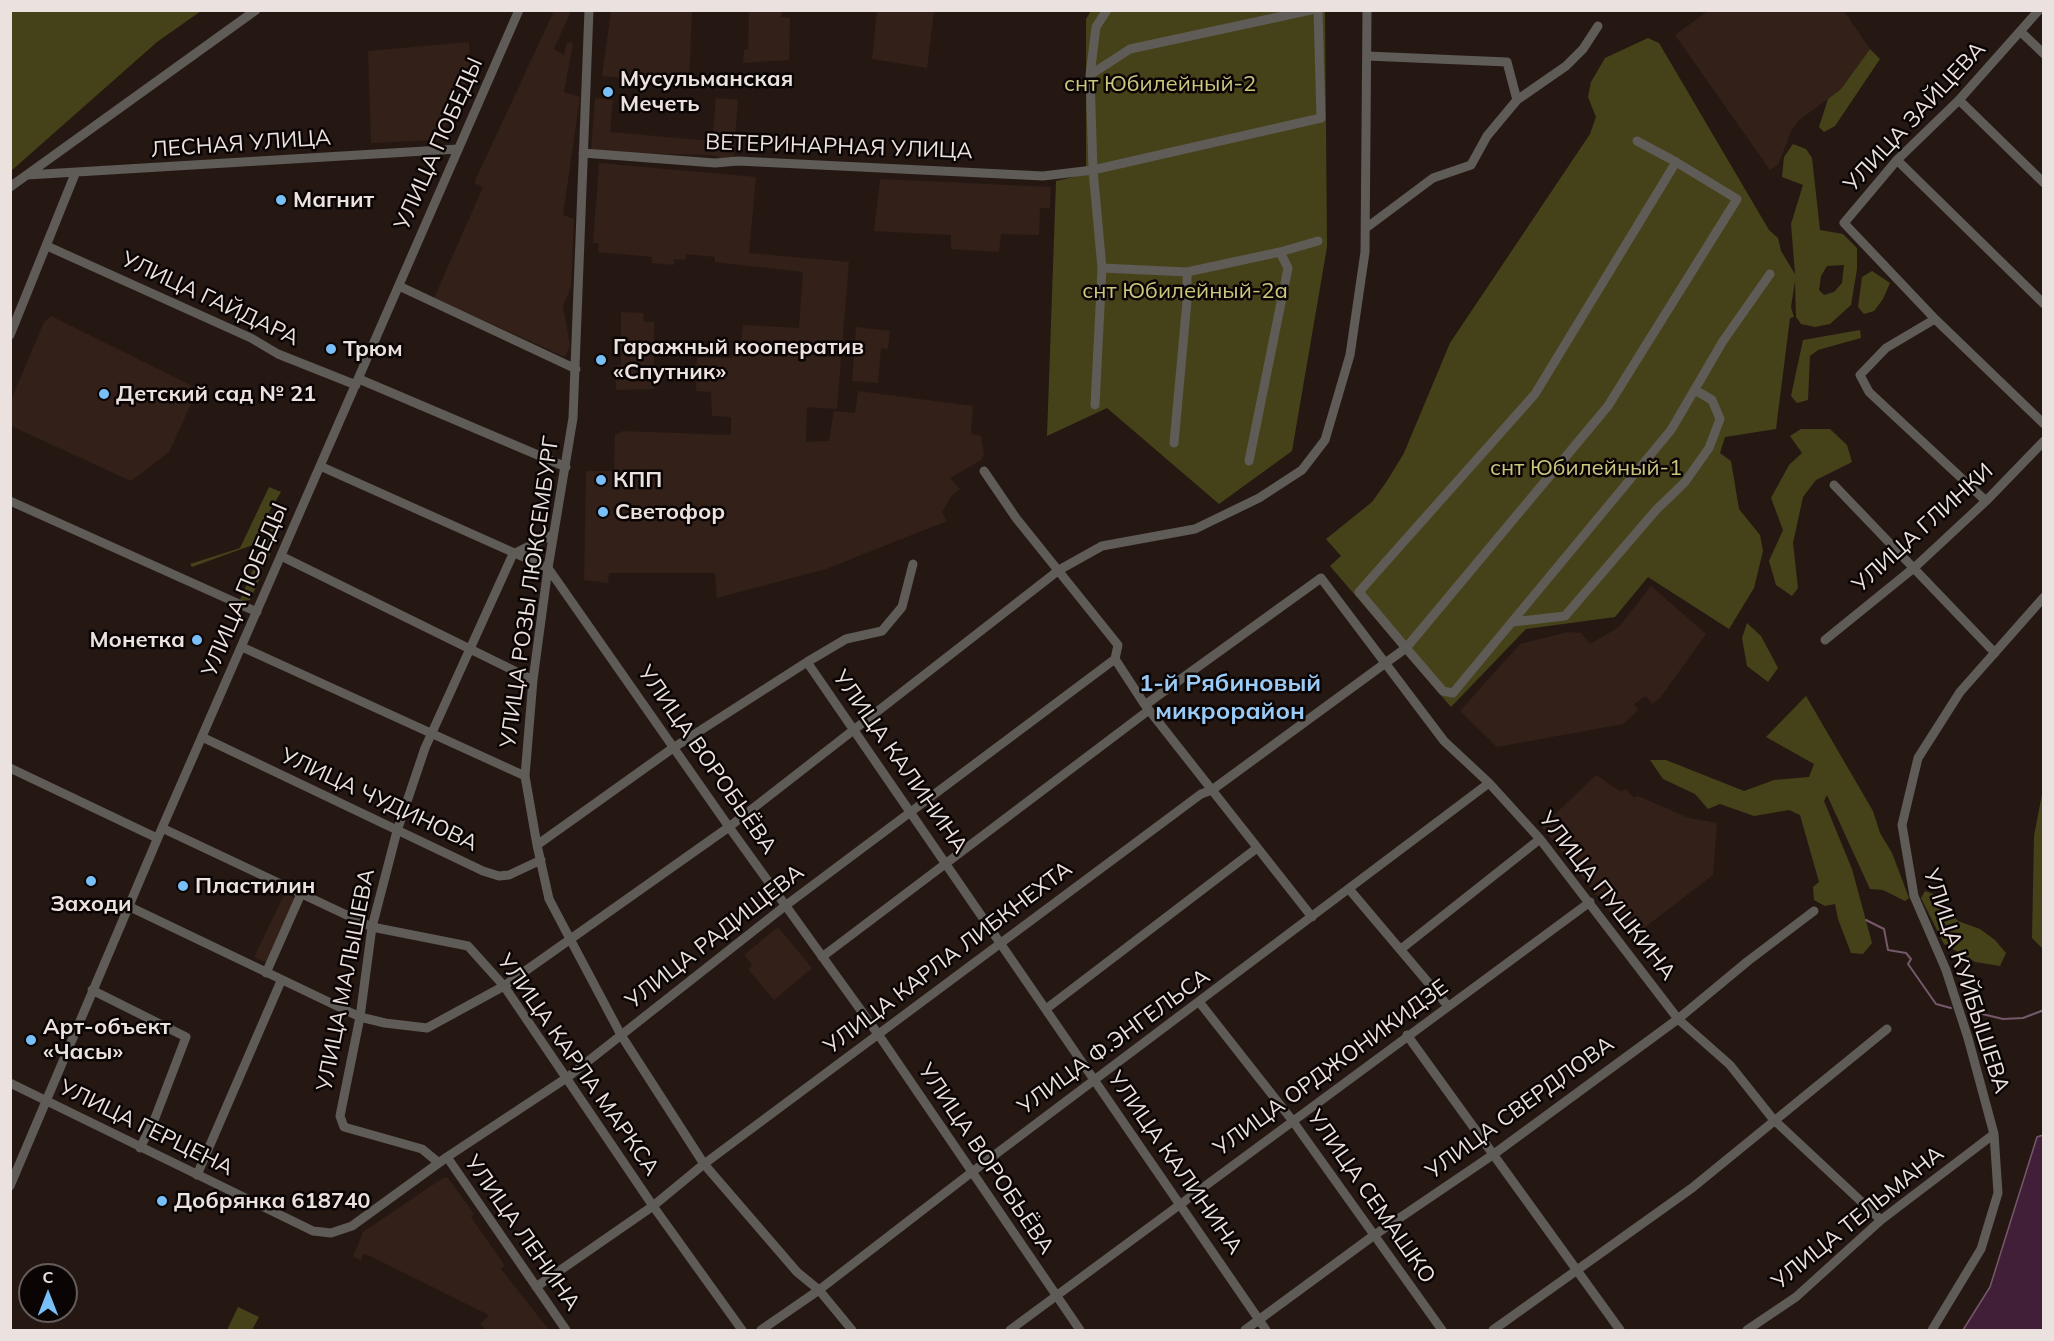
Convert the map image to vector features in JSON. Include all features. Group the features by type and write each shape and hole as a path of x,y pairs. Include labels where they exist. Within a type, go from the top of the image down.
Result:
{"street":[{"path":"10,187 256,10"},
{"name":"УЛИЦА ПОБЕДЫ","path":"10,1186 157,838 519,10"},
{"name":"УЛИЦА РОЗЫ ЛЮКСЕМБУРГ","path":"589,10 573,418 552,535 533,680 525,776 537,845 549,899 569,938 621,1035 704,1164 797,1272 819,1290 852,1330"},
{"path":"1095,405 1102,268 1093,170 1090,75 1096,27 1107,10"},
{"path":"1090,75 1130,49 1311,10"},
{"name":"ВЕТЕРИНАРНАЯ УЛИЦА","path":"583,153 715,163 738,161 1043,176 1093,170 1321,118 1318,10"},
{"path":"128,906 360,1017 427,1028 504,986 729,827 1059,570 1102,546 1195,529 1259,498 1302,470 1325,440 1350,355 1365,252 1367,10"},
{"name":"УЛИЦА ЗАЙЦЕВА","path":"1935,319 1844,223 1897,160 1959,100 2039,10"},
{"path":"1366,228 1433,178 1471,165 1487,136 1517,100 1566,66 1583,49 1598,26"},
{"path":"2020,32 2043,54"},
{"path":"1367,56 1507,62 1517,100"},
{"path":"1959,100 2043,183"},
{"path":"1637,141 1676,162 1536,394 1359,592 1443,691 1453,693 1671,430 1723,340 1770,274"},
{"name":"ЛЕСНАЯ УЛИЦА","path":"27,175 75,174 458,149"},
{"path":"1897,160 2043,304"},
{"name":"УЛИЦА КАРЛА ЛИБКНЕХТА","path":"536,1287 653,1206 704,1164 1201,794 1212,790 1406,648 1608,406 1737,199 1676,162"},
{"path":"10,334 75,174"},
{"path":"1102,268 1187,272 1280,252 1318,241"},
{"name":"УЛИЦА ГАЙДАРА","path":"47,246 250,338 278,354 358,382 566,467"},
{"path":"1249,461 1288,268 1280,252"},
{"path":"1174,443 1187,301 1187,272"},
{"path":"399,286 576,369"},
{"path":"1986,501 1869,392 1860,375 1886,348 1935,319 2043,424"},
{"path":"1513,622 1565,616 1656,510 1685,482 1709,448 1720,419 1712,400 1695,390"},
{"name":"УЛИЦА ГЛИНКИ","path":"1825,640 1915,567 1986,501 2043,441"},
{"path":"320,466 548,568"},
{"path":"984,471 1016,518 1118,645 1115,659 1147,707 1312,917"},
{"path":"1834,485 1995,653"},
{"path":"10,501 257,612"},
{"path":"513,554 552,535"},
{"name":"УЛИЦА МАЛЫШЕВА","path":"443,1160 422,1149 344,1126 340,1116 360,1017 372,927 397,831 432,735 513,554"},
{"path":"281,556 533,680"},
{"path":"537,845 673,748 807,662 846,639 879,632 885,628 902,608 913,564"},
{"name":"УЛИЦА ВОРОБЬЁВА","path":"548,568 673,748 878,1034 1080,1330"},
{"name":"УЛИЦА ПУШКИНА","path":"1147,707 1321,578 1444,741 1489,783 1540,839 1678,1019 1730,1065 1773,1119 1881,1220"},
{"name":"УЛИЦА КУЙБЫШЕВА","path":"1932,1330 1981,1249 1998,1193 1994,1134 1968,1038 1946,970 1914,896 1902,825 1918,758 1960,692 2043,597"},
{"path":"242,647 525,776"},
{"name":"УЛИЦА РАДИЩЕВА","path":"331,1233 352,1226 443,1160 568,1077 785,906 1115,659"},
{"name":"УЛИЦА КАЛИНИНА","path":"807,662 1266,1330"},
{"path":"822,957 947,865 1147,707"},
{"name":"УЛИЦА ЧУДИНОВА","path":"202,737 397,831 499,876 540,860"},
{"path":"10,768 157,838"},
{"name":"УЛИЦА Ф.ЭНГЕЛЬСА","path":"761,1330 819,1290 1489,783"},
{"name":"УЛИЦА КАРЛА МАРКСА","path":"162,828 372,927 468,946 504,986 568,1077 653,1206 742,1330"},
{"path":"1401,949 1540,839"},
{"path":"1046,1009 1257,848"},
{"path":"1349,889 1448,1006"},
{"path":"266,973 301,894"},
{"name":"УЛИЦА ОРДЖОНИКИДЗЕ","path":"1010,1330 1590,902"},
{"name":"УЛИЦА СВЕРДЛОВА","path":"1245,1330 1373,1236 1494,1154 1678,1019 1748,960 1814,911"},
{"path":"196,1175 281,981"},
{"path":"92,990 186,1037 155,1118 140,1148"},
{"name":"УЛИЦА СЕМАШКО","path":"1200,1003 1292,1120 1442,1330"},
{"path":"1493,1330 1692,1188 1773,1119 1887,1029"},
{"path":"1407,1035 1620,1330"},
{"name":"УЛИЦА ГЕРЦЕНА","path":"10,1083 313,1231 331,1233"},
{"name":"УЛИЦА ТЕЛЬМАНА","path":"1747,1330 1796,1296 1881,1220 1994,1134"},
{"name":"УЛИЦА ЛЕНИНА","path":"443,1160 566,1330"}],"shaded area":[{"path":"554,11 571,11 554,49 564,55 567,42 573,43 564,92 580,97 563,215 574,219 571,287 563,306 570,346 565,357 434,298 483,187 474,183"},
{"path":"611,11 692,11 689,85 602,76"},
{"path":"749,11 782,11 781,17 790,18 789,60 743,63 744,50 748,49"},
{"path":"877,11 934,11 927,68 872,59"},
{"path":"1708,11 1844,11 1870,49 1841,89 1798,121 1792,129 1778,165 1770,170 1675,35"},
{"path":"469,42 470,75 440,140 371,143 368,51"},
{"path":"595,98 613,100 610,132 712,141 716,98 738,100 733,162 711,155 591,152"},
{"path":"599,163 756,177 749,253 849,262 837,407 836,409 807,407 806,442 829,441 834,411 855,413 858,391 973,406 971,434 981,436 984,455 981,460 950,478 960,489 952,495 942,512 947,521 826,569 717,598 715,573 609,573 608,583 584,580 586,471 614,471 615,435 623,431 731,435 731,417 712,416 711,392 696,391 697,357 732,358 733,350 740,350 743,325 799,328 803,272 715,262 715,257 686,254 685,260 674,259 674,265 652,263 652,257 598,252 599,243 593,243"},
{"path":"880,179 1051,187 1050,208 1040,208 1039,235 1001,234 999,252 951,249 951,235 874,231"},
{"path":"621,312 643,313 644,322 654,322 654,389 616,390 615,366 621,365"},
{"name":"Детский сад № 21","path":"51,316 198,389 169,452 131,481 11,426 11,400 44,322"},
{"path":"856,327 890,331 888,349 881,348 878,383 852,381"},
{"path":"1651,586 1706,634 1660,698 1652,704 1646,696 1634,704 1638,710 1623,724 1497,747 1460,711 1520,644 1568,632 1581,633 1590,644 1619,627"},
{"path":"1596,775 1621,792 1626,789 1634,798 1638,796 1689,818 1717,823 1713,875 1631,938 1542,827"},
{"path":"285,893 297,899 267,963 254,957"},
{"path":"778,927 812,968 774,1000 748,969 752,965 744,955"},
{"path":"2043,1135 2043,1330 1963,1330 1990,1287 2037,1137"},
{"path":"443,1178 448,1178 474,1214 471,1217 505,1266 501,1269 549,1330 486,1330 480,1324 489,1315 368,1255 363,1254 361,1260 353,1257 363,1232"}],"green space":[{"path":"11,10 201,11 157,42 11,171"},
{"name":"снт Юбилейный-2а","path":"1091,11 1325,11 1327,247 1292,451 1219,504 1107,408 1047,436 1056,181 1086,174 1086,19"},
{"name":"снт Юбилейный-1","path":"1648,38 1659,43 1769,230 1778,238 1781,251 1795,274 1791,224 1803,185 1782,177 1784,157 1793,144 1806,149 1812,158 1820,230 1843,234 1857,248 1857,269 1851,305 1830,324 1815,327 1801,324 1796,317 1795,281 1791,307 1794,317 1790,318 1776,429 1725,437 1720,453 1731,461 1739,509 1760,535 1763,551 1754,588 1729,629 1648,577 1615,617 1526,629 1451,707 1330,566 1341,556 1326,539 1372,502 1387,481 1404,453 1450,343 1590,134 1596,117 1588,97 1591,82 1605,58","holes":["1844,265 1842,283 1834,292 1824,295 1819,290 1821,276 1827,266"]},
{"path":"1870,49 1880,59 1835,126 1824,132 1819,127 1828,99 1841,89"},
{"path":"1872,271 1890,283 1883,299 1874,311 1864,314 1858,307 1862,277"},
{"path":"1860,330 1861,338 1818,350 1810,356 1808,400 1797,403 1791,396 1803,340"},
{"path":"1801,429 1830,429 1847,445 1852,462 1816,480 1803,497 1793,543 1798,588 1792,596 1776,585 1769,561 1783,530 1771,498 1789,465 1802,453 1790,436"},
{"path":"269,487 281,492 269,512 271,514 258,543 192,567 190,564 240,548"},
{"path":"277,514 285,518 266,564 258,575 260,578 250,600 239,602"},
{"path":"1747,623 1761,636 1778,668 1768,682 1747,666 1742,638"},
{"path":"1806,696 1873,811 1880,833 1892,853 1909,898 1905,901 1883,890 1870,889 1827,795 1824,801 1852,869 1872,943 1863,954 1851,953 1838,919 1835,904 1825,906 1814,900 1813,887 1819,882 1800,815 1789,810 1754,816 1720,804 1708,809 1695,794 1663,779 1650,760 1666,760 1744,791 1774,780 1809,777 1814,764 1766,737"},
{"path":"2043,789 2043,949 2032,938 2034,836"},
{"path":"1925,891 1936,895 1958,921 1980,929 1995,940 2006,953 2000,966 1975,962 1944,944 1921,898"},
{"path":"238,1307 259,1317 252,1330 227,1330"}],"waterway":[{"path":"1866,920 1884,929 1888,950 1906,953 1911,959 1908,964 1936,1004 1951,1008"},
{"path":"1974,1012 2003,1019 2023,1018 2044,1010"}],"place":[{"name":"Мусульманская Мечеть","path":"608,92"},
{"name":"Магнит","path":"281,200"},
{"name":"Трюм","path":"331,349"},
{"name":"Гаражный кооператив «Спутник»","path":"601,360"},
{"name":"Детский сад № 21","path":"104,394"},
{"name":"КПП","path":"601,480"},
{"name":"Светофор","path":"603,512"},
{"name":"Монетка","path":"197,640"},
{"name":"Заходи","path":"91,881"},
{"name":"Пластилин","path":"183,886"},
{"name":"Арт-объект «Часы»","path":"31,1040"},
{"name":"Добрянка 618740","path":"162,1201"}],"district":[{"name":"1-й Рябиновый микрорайон","path":"1230,698"}],"park label":[{"name":"снт Юбилейный-2","path":"1160,84"}]}
